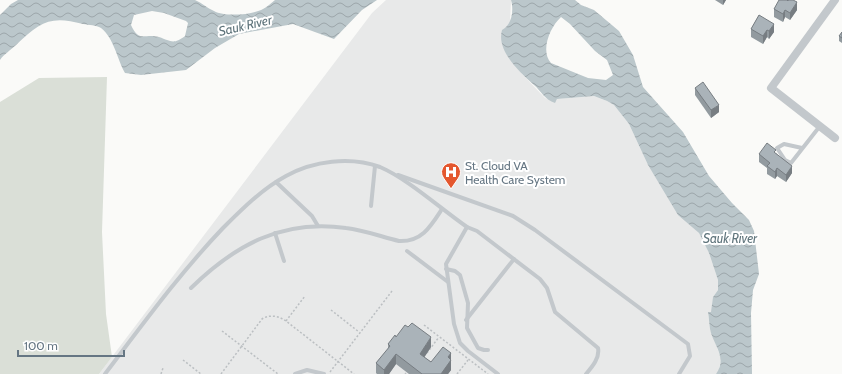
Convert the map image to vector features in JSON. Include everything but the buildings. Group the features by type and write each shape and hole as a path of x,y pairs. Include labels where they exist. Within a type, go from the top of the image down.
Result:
{"street":[{"path":"835,0 770,88 835,138"}],"lane":[{"path":"802,148 784,144 777,148 785,160 791,163 820,126"},
{"path":"105,374 192,262 248,203 276,182 305,168 331,161 354,162 375,166 513,216 535,230 688,344 690,356 680,374"},
{"path":"371,206 375,166"},
{"path":"390,172 467,228 477,231 540,279 547,288 555,312 598,348 599,351 595,362 586,374"},
{"path":"276,182 312,216 318,226"},
{"path":"191,288 215,266 235,252 274,233 289,228 318,226 347,228 407,242 424,234 442,209"},
{"path":"467,228 448,258 446,269 454,324 460,343 498,374"},
{"path":"274,233 284,261"},
{"path":"407,251 449,282"},
{"path":"466,320 514,259"},
{"path":"446,269 458,273 463,281 468,302 466,320 467,328 475,344 481,350 488,350"},
{"path":"295,374 307,370 324,374"}],"path":[{"path":"330,372 392,291"},
{"path":"286,321 305,296"},
{"path":"331,310 360,332"},
{"path":"221,374 265,317 278,317 286,321 354,374"},
{"path":"422,332 425,326 488,374"},
{"path":"222,331 278,374"},
{"path":"425,356 439,337"},
{"path":"457,374 469,359"},
{"path":"183,360 201,374"},
{"path":"161,374 163,368"}],"shaded area":[{"name":"St. Cloud VA Health Care System","path":"386,0 511,0 510,22 502,44 522,74 545,98 556,101 557,99 594,96 614,105 629,124 648,165 672,203 699,233 709,253 718,280 718,290 713,297 712,312 708,312 710,329 721,358 719,370 716,374 99,374 372,13"},
{"path":"107,77 102,232 106,314 112,357 99,374 0,374 0,102 39,78"}],"water":[{"name":"Sauk River","path":"18,0 195,0 214,11 231,15 246,14 258,11 275,0 377,0 362,10 334,39 293,24 239,34 215,48 186,70 141,75 125,73 109,37 101,28 72,21 62,20 46,22 24,37 0,60 0,15 11,4","holes":["152,11 164,13 188,23 185,36 178,41 169,41 154,36 139,36 131,25 134,15"]},
{"name":"Sauk River","path":"511,0 575,0 581,5 594,10 619,31 633,55 643,87 683,132 709,176 749,220 754,231 759,274 753,290 751,313 752,374 716,374 721,362 719,351 710,329 708,312 711,312 713,297 718,290 718,280 709,253 699,233 678,215 648,165 629,124 614,105 594,96 557,99 555,103 552,102 522,74 510,60 502,46 502,30 510,21","holes":["561,17 570,24 595,51 607,60 613,75 606,80 588,78 551,63 546,52 546,46 550,33"]}],"place":[{"name":"St. Cloud VA Health Care System","path":"451,189"}]}
